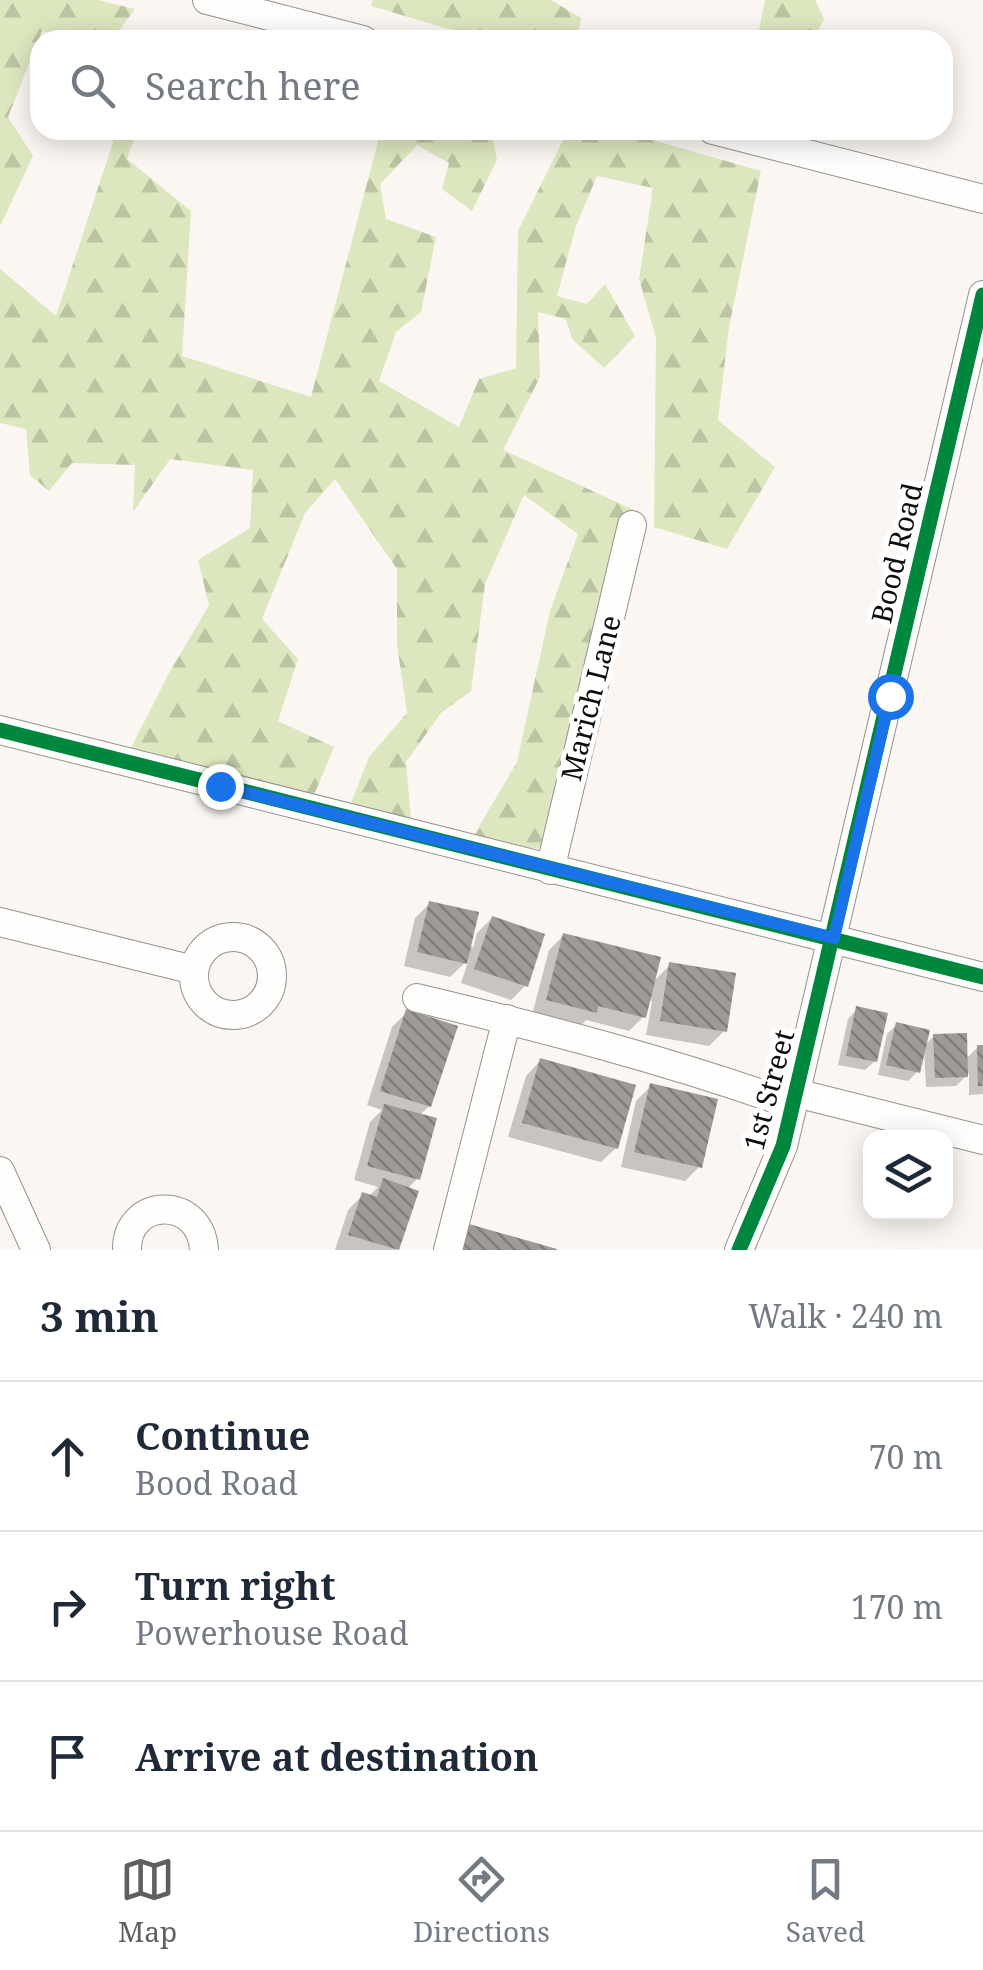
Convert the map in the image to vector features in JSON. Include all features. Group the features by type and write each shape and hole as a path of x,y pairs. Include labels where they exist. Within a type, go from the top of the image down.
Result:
{"street":[{"path":"207,0 324,30"},
{"path":"752,140 983,199"},
{"name":"Bood Road","path":"834,938 979,330 983,295"},
{"name":"Marich Lane","path":"550,870 632,526"},
{"path":"0,730 983,977"},
{"path":"0,922 194,970"},
{"name":"1st Street","path":"739,1250 783,1146 834,938"},
{"path":"417,998 794,1099 983,1140"},
{"path":"448,1250 506,1019"},
{"path":"0,1171 36,1250"},
{"path":"127,1250 133,1226 144,1215 160,1209 176,1210 191,1218 201,1231 204,1250"}],"green space":[{"path":"0,0 98,0 135,9 119,30 30,30 30,61 8,117 33,156 0,226"},
{"path":"373,0 551,0 581,18 579,30 452,30 371,6"},
{"path":"765,0 815,0 824,19 819,30 759,30"},
{"path":"114,140 134,140 127,159 191,211 182,356 311,397 378,140 493,140 497,160 472,211 442,189 449,163 417,145 380,184 386,219 436,237 421,312 396,332 379,381 459,427 479,379 516,368 518,231 563,140 653,140 761,171 729,327 718,420 775,467 727,549 654,527 656,338 639,279 653,188 597,176 576,226 557,296 587,304 605,284 635,336 604,368 572,339 566,319 538,312 540,377 503,450 634,510 543,849 470,842 517,762 550,611 578,534 524,495 485,584 471,691 441,713 406,762 411,819 351,803 369,757 407,713 397,645 397,569 335,479 305,513 262,619 298,659 278,721 334,747 314,795 131,748 209,605 198,560 250,528 253,470 170,459 133,512 135,465 72,463 49,491 30,475 26,429 0,423 0,269 56,316"}],"building":[{"path":"429,901 479,912 467,964 417,952"},
{"path":"492,916 545,934 528,987 474,969"},
{"path":"563,933 661,957 646,1018 598,1006 597,1013 546,1000"},
{"path":"669,962 736,973 727,1032 660,1021"},
{"path":"856,1006 888,1013 877,1062 846,1056"},
{"path":"406,1009 458,1026 431,1107 380,1091"},
{"path":"896,1022 930,1030 920,1073 886,1065"},
{"path":"967,1033 968,1077 935,1078 933,1034"},
{"path":"977,1045 983,1045 983,1086 978,1086"},
{"path":"540,1058 636,1085 618,1149 522,1123"},
{"path":"650,1083 718,1099 702,1168 634,1152"},
{"path":"384,1104 437,1118 420,1180 367,1166"},
{"path":"383,1178 419,1191 399,1250 348,1235 362,1192 377,1197"},
{"path":"469,1224 557,1249 557,1250 461,1250"}],"cycle path":[{"path":"739,1250 783,1146 983,295"},
{"path":"0,730 983,977"}],"route":[{"path":"220,786 834,938 890,696"}]}
